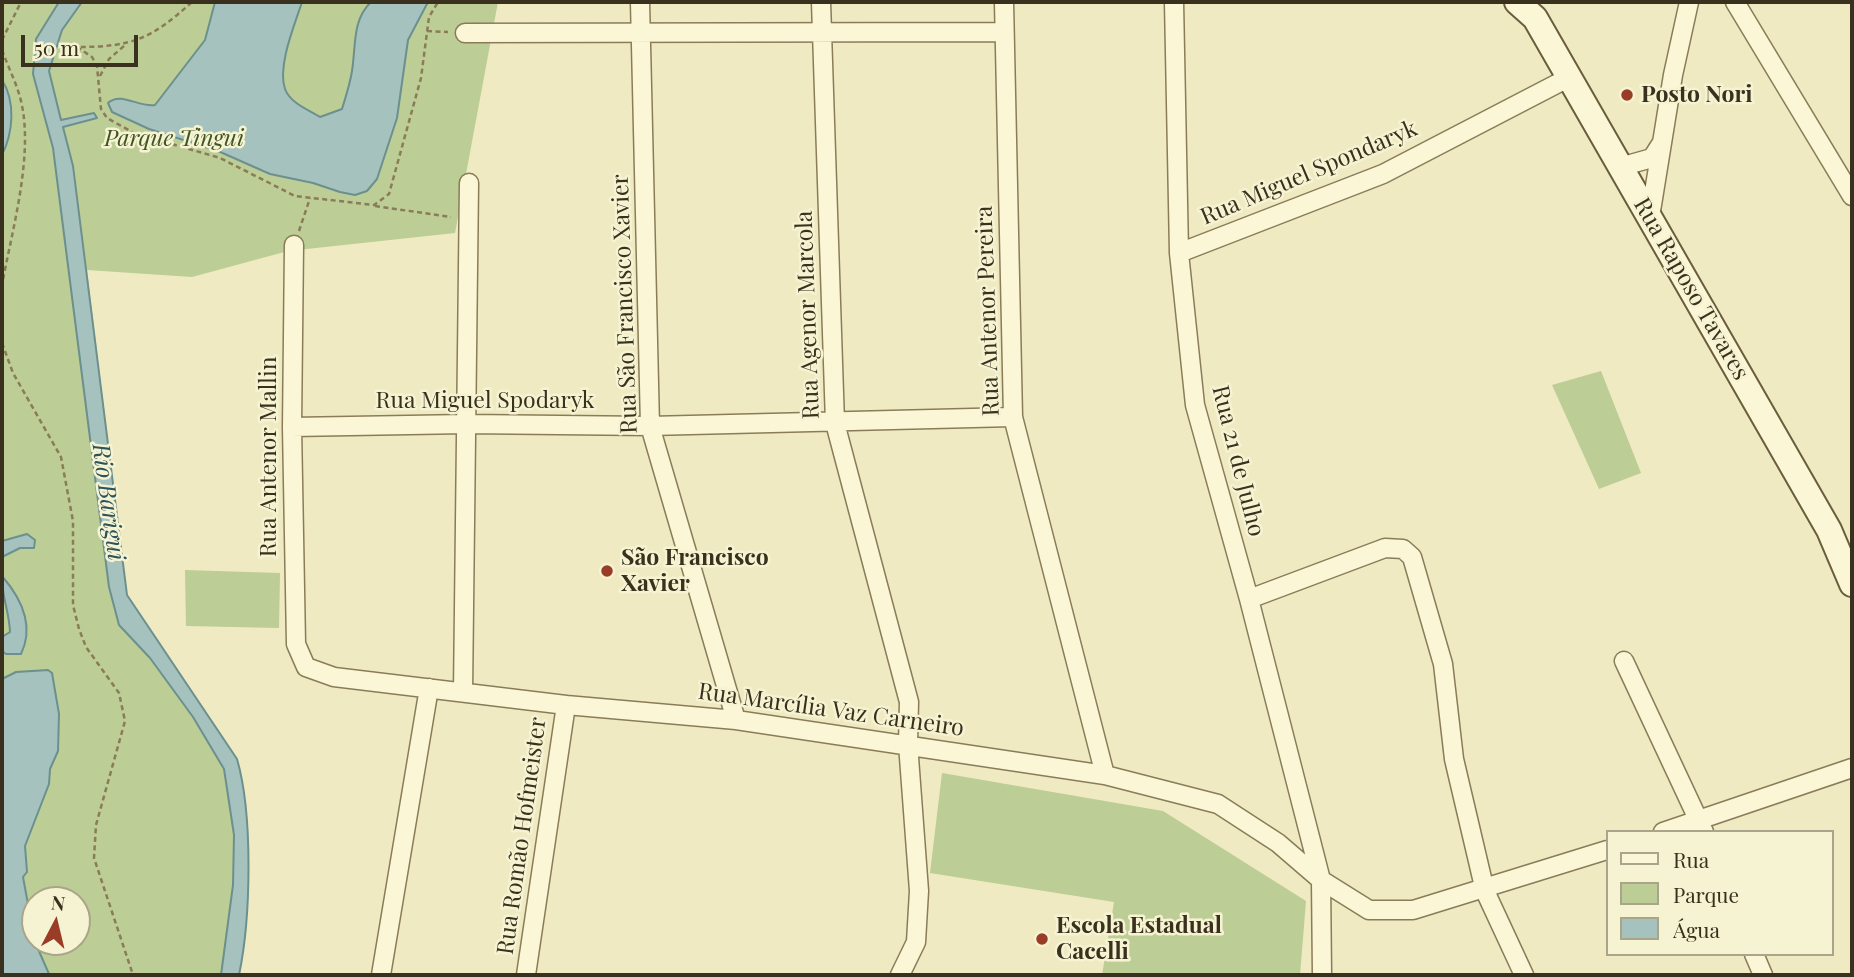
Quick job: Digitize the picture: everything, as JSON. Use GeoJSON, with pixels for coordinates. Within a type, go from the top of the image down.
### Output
{"type":"FeatureCollection","features":[{"type":"Feature","properties":{"kind":"main road","name":"Rua Raposo Tavares"},"geometry":{"type":"LineString","coordinates":[[1517,2],[1535,18],[1650,216],[1829,530],[1852,584]]}},
{"type":"Feature","properties":{"kind":"street","name":"Rua São Francisco Xavier"},"geometry":{"type":"LineString","coordinates":[[640,2],[650,426],[736,719]]}},
{"type":"Feature","properties":{"kind":"street","name":"Rua Agenor Marcola"},"geometry":{"type":"LineString","coordinates":[[821,2],[835,423],[909,702],[908,744],[919,891],[916,942],[900,975]]}},
{"type":"Feature","properties":{"kind":"street","name":"Rua Antenor Pereira"},"geometry":{"type":"LineString","coordinates":[[1004,2],[1013,416],[1105,775]]}},
{"type":"Feature","properties":{"kind":"street","name":"Rua 21 de Julho"},"geometry":{"type":"LineString","coordinates":[[1174,2],[1179,253],[1195,405],[1249,599],[1321,880]]}},
{"type":"Feature","properties":{"kind":"street"},"geometry":{"type":"LineString","coordinates":[[1650,216],[1689,2]]}},
{"type":"Feature","properties":{"kind":"street"},"geometry":{"type":"LineString","coordinates":[[1735,2],[1852,195]]}},
{"type":"Feature","properties":{"kind":"street"},"geometry":{"type":"LineString","coordinates":[[465,33],[822,30],[1004,32]]}},
{"type":"Feature","properties":{"kind":"street","name":"Rua Miguel Spondaryk"},"geometry":{"type":"LineString","coordinates":[[1179,253],[1383,174],[1568,78]]}},
{"type":"Feature","properties":{"kind":"street"},"geometry":{"type":"LineString","coordinates":[[1620,167],[1652,158],[1661,144]]}},
{"type":"Feature","properties":{"kind":"street"},"geometry":{"type":"LineString","coordinates":[[464,692],[469,183]]}},
{"type":"Feature","properties":{"kind":"street","name":"Rua Antenor Mallin"},"geometry":{"type":"LineString","coordinates":[[294,245],[292,428],[296,644],[306,667]]}},
{"type":"Feature","properties":{"kind":"street","name":"Rua Miguel Spodaryk"},"geometry":{"type":"LineString","coordinates":[[292,428],[467,424],[650,426],[835,423],[1013,416]]}},
{"type":"Feature","properties":{"kind":"street"},"geometry":{"type":"LineString","coordinates":[[1249,599],[1385,548],[1403,549],[1412,557],[1443,664],[1454,759],[1485,891],[1524,975]]}},
{"type":"Feature","properties":{"kind":"street"},"geometry":{"type":"LineString","coordinates":[[1624,661],[1702,826]]}},
{"type":"Feature","properties":{"kind":"street","name":"Rua Marcília Vaz Carneiro"},"geometry":{"type":"LineString","coordinates":[[306,667],[334,677],[566,705],[736,719],[1105,775],[1219,804],[1278,843],[1321,880],[1369,910],[1413,910],[1485,891],[1605,851]]}},
{"type":"Feature","properties":{"kind":"street"},"geometry":{"type":"LineString","coordinates":[[381,975],[429,688]]}},
{"type":"Feature","properties":{"kind":"street","name":"Rua Romão Hofmeister"},"geometry":{"type":"LineString","coordinates":[[526,975],[566,705]]}},
{"type":"Feature","properties":{"kind":"street"},"geometry":{"type":"LineString","coordinates":[[1676,830],[1702,826],[1852,768]]}},
{"type":"Feature","properties":{"kind":"street"},"geometry":{"type":"LineString","coordinates":[[1321,880],[1322,975]]}},
{"type":"Feature","properties":{"kind":"street"},"geometry":{"type":"LineString","coordinates":[[1756,956],[1763,975]]}},
{"type":"Feature","properties":{"kind":"path"},"geometry":{"type":"LineString","coordinates":[[2,40],[21,2]]}},
{"type":"Feature","properties":{"kind":"path"},"geometry":{"type":"LineString","coordinates":[[100,76],[92,57],[77,47],[125,44],[155,34],[192,2]]}},
{"type":"Feature","properties":{"kind":"path"},"geometry":{"type":"LineString","coordinates":[[374,205],[389,194],[401,156],[421,78],[429,17],[438,2]]}},
{"type":"Feature","properties":{"kind":"path"},"geometry":{"type":"LineString","coordinates":[[427,32],[465,33]]}},
{"type":"Feature","properties":{"kind":"path"},"geometry":{"type":"LineString","coordinates":[[125,44],[109,59],[100,76],[99,92],[107,118],[134,133],[220,158],[295,196],[468,220]]}},
{"type":"Feature","properties":{"kind":"path"},"geometry":{"type":"LineString","coordinates":[[2,50],[21,100],[24,124],[16,210],[2,285]]}},
{"type":"Feature","properties":{"kind":"path"},"geometry":{"type":"LineString","coordinates":[[294,245],[310,198]]}},
{"type":"Feature","properties":{"kind":"path"},"geometry":{"type":"LineString","coordinates":[[2,343],[13,373],[61,457],[73,521],[73,605],[86,647],[119,693],[125,721],[96,825],[94,858],[133,975]]}},
{"type":"Feature","properties":{"kind":"green space","name":"Parque Tingui"},"geometry":{"type":"Polygon","coordinates":[[[2,2],[498,2],[455,233],[288,251],[192,277],[87,270],[127,595],[237,759],[242,782],[248,837],[248,897],[239,975],[2,975],[2,2]]]}},
{"type":"Feature","properties":{"kind":"green space"},"geometry":{"type":"Polygon","coordinates":[[[1601,371],[1641,473],[1599,489],[1552,385],[1601,371]]]}},
{"type":"Feature","properties":{"kind":"green space"},"geometry":{"type":"Polygon","coordinates":[[[185,570],[280,573],[279,628],[186,626],[185,570]]]}},
{"type":"Feature","properties":{"kind":"green space"},"geometry":{"type":"Polygon","coordinates":[[[942,773],[1163,811],[1306,901],[1300,975],[1102,975],[1114,902],[930,873],[942,773]]]}},
{"type":"Feature","properties":{"kind":"water","name":"Rio Barigui"},"geometry":{"type":"Polygon","coordinates":[[[59,2],[82,2],[62,30],[49,71],[61,120],[94,113],[97,118],[63,127],[73,166],[127,595],[237,759],[248,836],[248,896],[239,975],[221,975],[233,885],[234,835],[224,769],[193,717],[150,658],[119,625],[109,587],[53,148],[33,74],[36,39],[59,2]]]}},
{"type":"Feature","properties":{"kind":"water"},"geometry":{"type":"Polygon","coordinates":[[[215,2],[302,2],[288,45],[283,80],[291,98],[320,117],[342,109],[351,76],[358,25],[371,2],[428,2],[408,40],[397,118],[377,179],[367,191],[355,195],[270,174],[218,151],[149,129],[112,112],[108,103],[119,99],[155,105],[205,40],[215,2]]]}},
{"type":"Feature","properties":{"kind":"water"},"geometry":{"type":"Polygon","coordinates":[[[2,80],[11,108],[11,127],[2,155],[2,80]]]}},
{"type":"Feature","properties":{"kind":"water"},"geometry":{"type":"Polygon","coordinates":[[[27,534],[35,540],[34,548],[20,548],[2,557],[2,541],[27,534]]]}},
{"type":"Feature","properties":{"kind":"water"},"geometry":{"type":"Polygon","coordinates":[[[2,576],[15,593],[24,612],[27,633],[21,654],[6,654],[2,651],[2,637],[10,632],[2,576]]]}},
{"type":"Feature","properties":{"kind":"water"},"geometry":{"type":"Polygon","coordinates":[[[48,670],[52,673],[59,714],[58,751],[50,769],[49,784],[25,846],[27,872],[23,877],[25,886],[21,886],[21,956],[41,956],[49,974],[2,975],[2,679],[16,672],[48,670]]]}},
{"type":"Feature","properties":{"kind":"place","name":"Posto Nori"},"geometry":{"type":"Point","coordinates":[1627,95]}},
{"type":"Feature","properties":{"kind":"place","name":"São Francisco Xavier"},"geometry":{"type":"Point","coordinates":[607,571]}},
{"type":"Feature","properties":{"kind":"place","name":"Escola Estadual Cacelli"},"geometry":{"type":"Point","coordinates":[1042,939]}}]}
